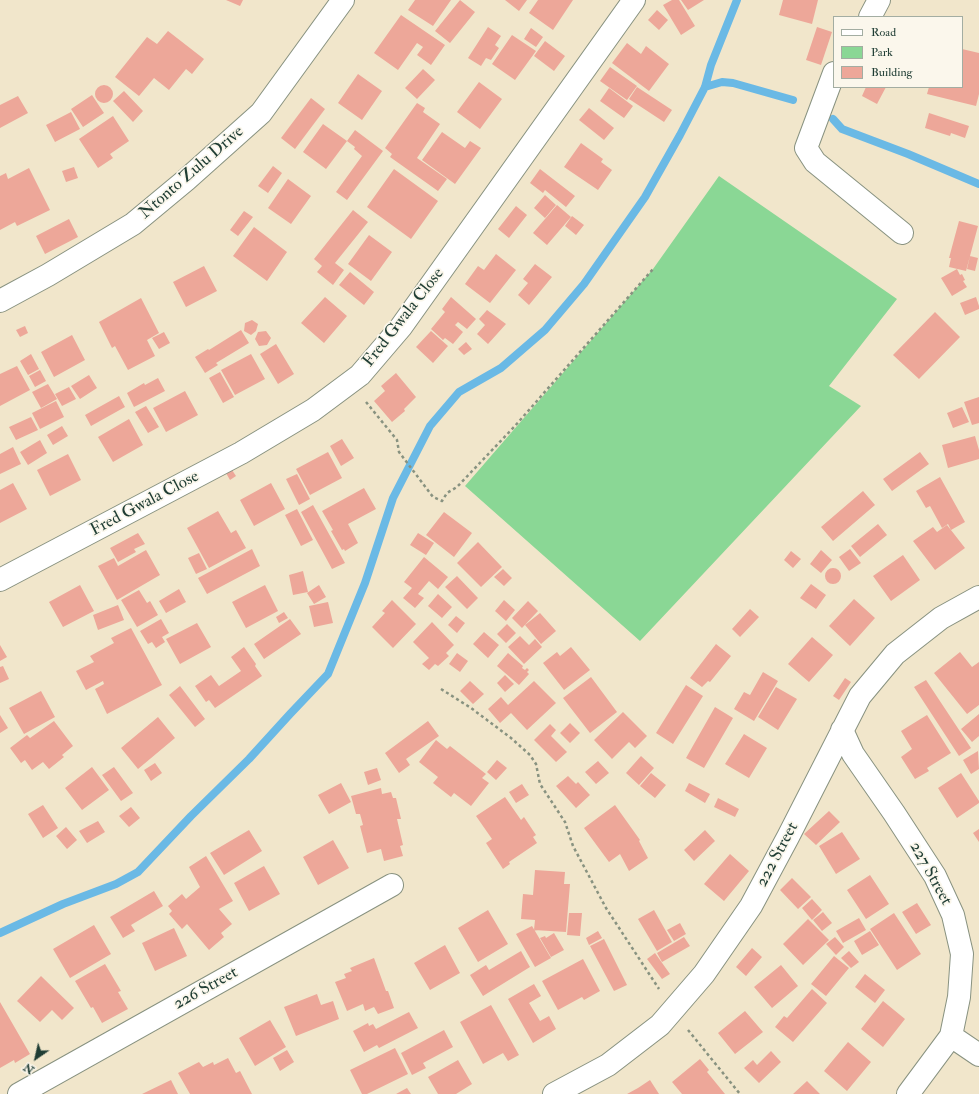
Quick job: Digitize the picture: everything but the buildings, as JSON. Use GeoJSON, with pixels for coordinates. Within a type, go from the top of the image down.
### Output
{"type":"FeatureCollection","features":[{"type":"Feature","properties":{"kind":"street","name":"Ntonto Zulu Drive"},"geometry":{"type":"LineString","coordinates":[[0,301],[48,275],[133,224],[186,180],[260,113],[343,0]]}},
{"type":"Feature","properties":{"kind":"street","name":"Fred Gwala Close"},"geometry":{"type":"LineString","coordinates":[[0,580],[240,453],[313,410],[360,375],[401,327],[634,0]]}},
{"type":"Feature","properties":{"kind":"street"},"geometry":{"type":"LineString","coordinates":[[871,16],[879,0]]}},
{"type":"Feature","properties":{"kind":"street"},"geometry":{"type":"LineString","coordinates":[[833,76],[806,148],[814,162],[902,233]]}},
{"type":"Feature","properties":{"kind":"street","name":"222 Street"},"geometry":{"type":"LineString","coordinates":[[554,1094],[608,1065],[660,1025],[704,974],[751,906],[860,696],[895,654],[941,618],[979,597]]}},
{"type":"Feature","properties":{"kind":"street","name":"227 Street"},"geometry":{"type":"LineString","coordinates":[[842,730],[853,754],[936,876],[952,915],[962,954],[959,997],[951,1036],[908,1094]]}},
{"type":"Feature","properties":{"kind":"street","name":"226 Street"},"geometry":{"type":"LineString","coordinates":[[19,1094],[392,885]]}},
{"type":"Feature","properties":{"kind":"street"},"geometry":{"type":"LineString","coordinates":[[951,1036],[979,1055]]}},
{"type":"Feature","properties":{"kind":"path"},"geometry":{"type":"LineString","coordinates":[[350,383],[397,440],[399,452],[433,497],[442,501],[447,493],[457,487],[514,427],[653,269]]}},
{"type":"Feature","properties":{"kind":"path"},"geometry":{"type":"LineString","coordinates":[[441,689],[511,738],[530,755],[536,764],[540,784],[565,822],[573,846],[606,908],[672,1011],[740,1094]]}},
{"type":"Feature","properties":{"kind":"green space"},"geometry":{"type":"Polygon","coordinates":[[[719,176],[897,299],[829,386],[861,406],[640,641],[465,486],[653,269],[719,176]]]}},
{"type":"Feature","properties":{"kind":"waterway"},"geometry":{"type":"LineString","coordinates":[[0,933],[63,904],[116,884],[138,872],[191,816],[249,759],[328,674],[365,583],[393,498],[430,426],[459,392],[501,368],[545,330],[584,284],[645,197],[680,135],[705,87],[711,65],[737,0]]}},
{"type":"Feature","properties":{"kind":"waterway"},"geometry":{"type":"LineString","coordinates":[[705,87],[722,82],[733,83],[793,100]]}},
{"type":"Feature","properties":{"kind":"waterway"},"geometry":{"type":"LineString","coordinates":[[833,119],[842,129],[908,154],[979,184]]}}]}
